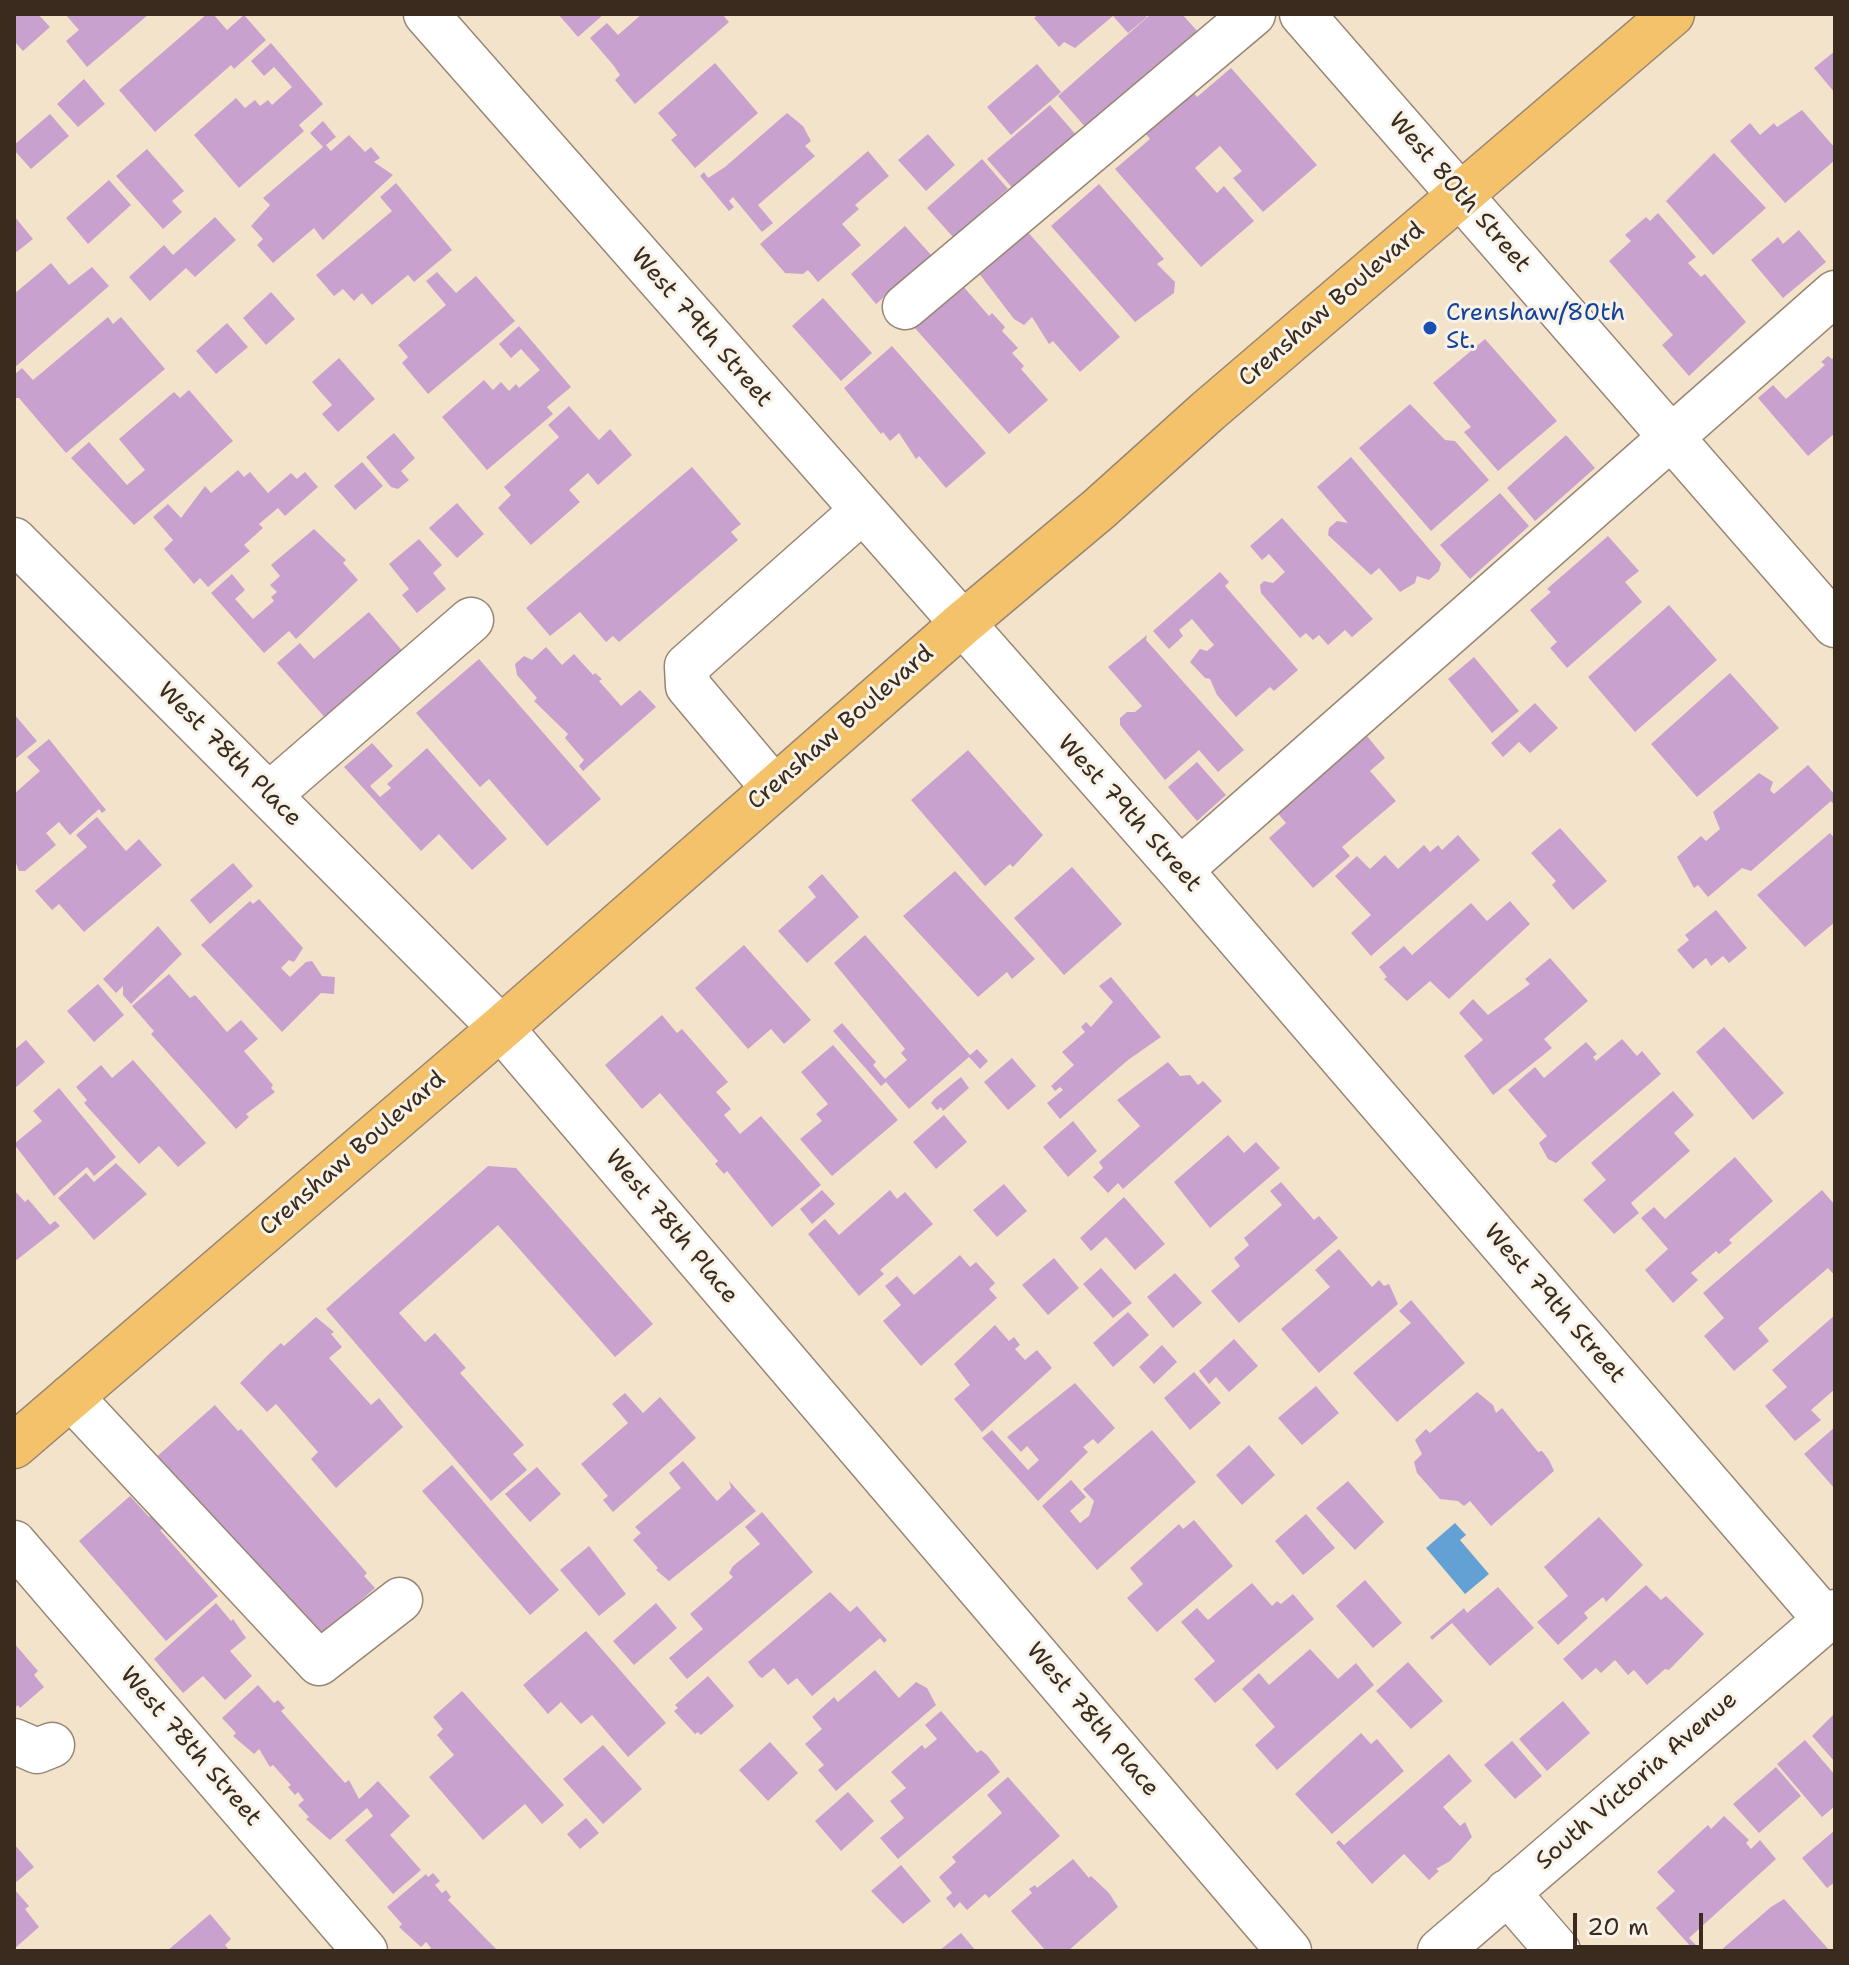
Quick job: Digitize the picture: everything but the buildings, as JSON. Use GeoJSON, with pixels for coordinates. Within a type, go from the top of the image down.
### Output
{"type":"FeatureCollection","features":[{"type":"Feature","properties":{"kind":"main road","name":"Crenshaw Boulevard"},"geometry":{"type":"LineString","coordinates":[[14,1446],[501,1028],[773,787],[1099,509],[1208,411],[1672,14]]}},
{"type":"Feature","properties":{"kind":"street","name":"West 79th Street"},"geometry":{"type":"LineString","coordinates":[[426,14],[1180,870],[1830,1616]]}},
{"type":"Feature","properties":{"kind":"street"},"geometry":{"type":"LineString","coordinates":[[905,307],[1253,14]]}},
{"type":"Feature","properties":{"kind":"street","name":"West 80th Street"},"geometry":{"type":"LineString","coordinates":[[1302,14],[1835,625]]}},
{"type":"Feature","properties":{"kind":"street"},"geometry":{"type":"LineString","coordinates":[[1180,870],[1835,293]]}},
{"type":"Feature","properties":{"kind":"street"},"geometry":{"type":"LineString","coordinates":[[773,787],[688,686],[687,666],[862,511]]}},
{"type":"Feature","properties":{"kind":"street","name":"West 78th Place"},"geometry":{"type":"LineString","coordinates":[[14,540],[501,1028],[1289,1951]]}},
{"type":"Feature","properties":{"kind":"street"},"geometry":{"type":"LineString","coordinates":[[269,795],[471,620]]}},
{"type":"Feature","properties":{"kind":"street"},"geometry":{"type":"LineString","coordinates":[[71,1397],[319,1663],[400,1600]]}},
{"type":"Feature","properties":{"kind":"street","name":"West 78th Street"},"geometry":{"type":"LineString","coordinates":[[14,1543],[365,1951]]}},
{"type":"Feature","properties":{"kind":"street","name":"South Victoria Avenue"},"geometry":{"type":"LineString","coordinates":[[1440,1951],[1830,1616]]}},
{"type":"Feature","properties":{"kind":"street"},"geometry":{"type":"LineString","coordinates":[[1507,1892],[1558,1951]]}},
{"type":"Feature","properties":{"kind":"water"},"geometry":{"type":"Polygon","coordinates":[[[1455,1523],[1466,1535],[1460,1540],[1489,1574],[1465,1594],[1426,1548],[1455,1523]]]}},
{"type":"Feature","properties":{"kind":"place","name":"Crenshaw/80th St."},"geometry":{"type":"Point","coordinates":[1430,328]}}]}
